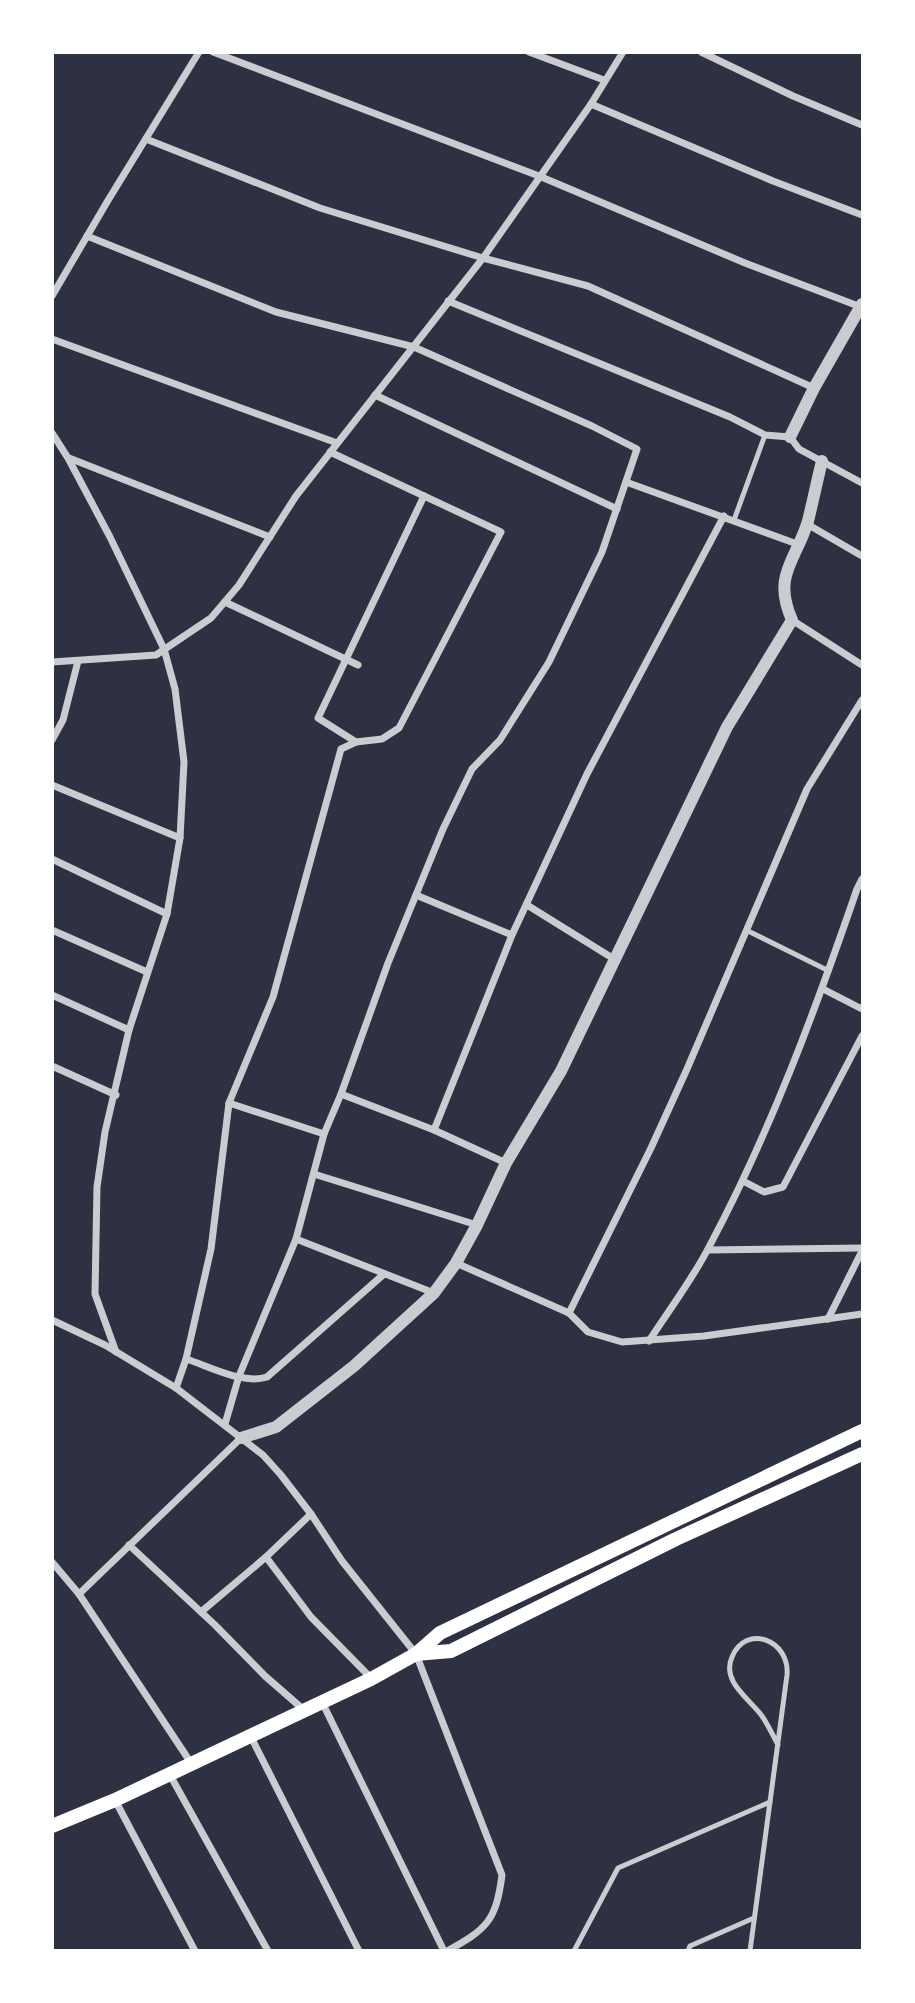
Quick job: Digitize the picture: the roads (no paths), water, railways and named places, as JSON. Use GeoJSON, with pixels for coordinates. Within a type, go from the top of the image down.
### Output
{"type":"FeatureCollection","features":[{"type":"Feature","properties":{"kind":"main road"},"geometry":{"type":"LineString","coordinates":[[52,1826],[115,1800],[371,1679],[416,1654],[440,1633],[863,1431]]}},
{"type":"Feature","properties":{"kind":"main road"},"geometry":{"type":"LineString","coordinates":[[416,1654],[451,1651],[676,1539],[859,1458]]}},
{"type":"Feature","properties":{"kind":"street"},"geometry":{"type":"LineString","coordinates":[[52,296],[198,52]]}},
{"type":"Feature","properties":{"kind":"street"},"geometry":{"type":"LineString","coordinates":[[213,52],[539,176],[757,268],[862,306],[814,388],[790,437]]}},
{"type":"Feature","properties":{"kind":"street"},"geometry":{"type":"LineString","coordinates":[[529,52],[604,80]]}},
{"type":"Feature","properties":{"kind":"street"},"geometry":{"type":"LineString","coordinates":[[52,662],[156,654],[211,618],[239,585],[296,496],[483,258],[591,104],[623,52]]}},
{"type":"Feature","properties":{"kind":"street"},"geometry":{"type":"LineString","coordinates":[[701,52],[793,96],[863,125]]}},
{"type":"Feature","properties":{"kind":"street"},"geometry":{"type":"LineString","coordinates":[[591,104],[773,181],[863,215]]}},
{"type":"Feature","properties":{"kind":"street"},"geometry":{"type":"LineString","coordinates":[[146,139],[320,208],[483,258],[588,286],[814,388]]}},
{"type":"Feature","properties":{"kind":"street"},"geometry":{"type":"LineString","coordinates":[[88,236],[276,312],[414,347],[592,426],[637,449],[602,552],[549,662],[500,740],[472,769],[416,895],[324,1134],[296,1239],[239,1377],[225,1424]]}},
{"type":"Feature","properties":{"kind":"street"},"geometry":{"type":"LineString","coordinates":[[448,301],[730,417],[765,435],[790,437],[799,449],[863,483]]}},
{"type":"Feature","properties":{"kind":"street"},"geometry":{"type":"LineString","coordinates":[[52,340],[337,443]]}},
{"type":"Feature","properties":{"kind":"street"},"geometry":{"type":"LineString","coordinates":[[375,395],[617,509]]}},
{"type":"Feature","properties":{"kind":"street"},"geometry":{"type":"LineString","coordinates":[[52,433],[68,458],[164,649],[175,689],[184,762],[180,838],[167,914],[129,1030],[116,1095],[105,1132],[97,1187],[95,1294],[116,1352]]}},
{"type":"Feature","properties":{"kind":"street"},"geometry":{"type":"LineString","coordinates":[[176,1388],[186,1359],[211,1249],[229,1103],[273,997],[341,749],[356,742],[382,739],[399,728],[501,532],[330,452]]}},
{"type":"Feature","properties":{"kind":"street"},"geometry":{"type":"LineString","coordinates":[[68,458],[270,537]]}},
{"type":"Feature","properties":{"kind":"street"},"geometry":{"type":"LineString","coordinates":[[822,461],[807,524],[783,583],[784,602],[792,620],[863,666]]}},
{"type":"Feature","properties":{"kind":"street"},"geometry":{"type":"LineString","coordinates":[[626,482],[797,544]]}},
{"type":"Feature","properties":{"kind":"street"},"geometry":{"type":"LineString","coordinates":[[356,742],[318,718],[424,496]]}},
{"type":"Feature","properties":{"kind":"street"},"geometry":{"type":"LineString","coordinates":[[434,1130],[512,935],[587,774],[724,516]]}},
{"type":"Feature","properties":{"kind":"street"},"geometry":{"type":"LineString","coordinates":[[807,524],[863,556]]}},
{"type":"Feature","properties":{"kind":"street"},"geometry":{"type":"LineString","coordinates":[[225,602],[358,665]]}},
{"type":"Feature","properties":{"kind":"street"},"geometry":{"type":"LineString","coordinates":[[79,1594],[242,1438],[276,1427],[291,1417],[382,1342],[434,1293],[456,1263],[506,1163],[561,1071],[727,727],[792,620]]}},
{"type":"Feature","properties":{"kind":"street"},"geometry":{"type":"LineString","coordinates":[[52,740],[63,720],[78,661]]}},
{"type":"Feature","properties":{"kind":"street"},"geometry":{"type":"LineString","coordinates":[[569,1313],[651,1148],[807,789],[863,700]]}},
{"type":"Feature","properties":{"kind":"street"},"geometry":{"type":"LineString","coordinates":[[52,785],[180,838]]}},
{"type":"Feature","properties":{"kind":"street"},"geometry":{"type":"LineString","coordinates":[[52,859],[167,914]]}},
{"type":"Feature","properties":{"kind":"street"},"geometry":{"type":"LineString","coordinates":[[649,1341],[708,1250],[743,1181],[823,989],[857,889],[863,879]]}},
{"type":"Feature","properties":{"kind":"street"},"geometry":{"type":"LineString","coordinates":[[416,895],[512,935]]}},
{"type":"Feature","properties":{"kind":"street"},"geometry":{"type":"LineString","coordinates":[[527,905],[614,959]]}},
{"type":"Feature","properties":{"kind":"street"},"geometry":{"type":"LineString","coordinates":[[52,930],[147,972]]}},
{"type":"Feature","properties":{"kind":"street"},"geometry":{"type":"LineString","coordinates":[[823,989],[863,1009]]}},
{"type":"Feature","properties":{"kind":"street"},"geometry":{"type":"LineString","coordinates":[[52,995],[129,1030]]}},
{"type":"Feature","properties":{"kind":"street"},"geometry":{"type":"LineString","coordinates":[[743,1181],[764,1192],[783,1187],[863,1036]]}},
{"type":"Feature","properties":{"kind":"street"},"geometry":{"type":"LineString","coordinates":[[52,1066],[116,1095]]}},
{"type":"Feature","properties":{"kind":"street"},"geometry":{"type":"LineString","coordinates":[[341,1094],[434,1130],[506,1163]]}},
{"type":"Feature","properties":{"kind":"street"},"geometry":{"type":"LineString","coordinates":[[229,1103],[324,1134]]}},
{"type":"Feature","properties":{"kind":"street"},"geometry":{"type":"LineString","coordinates":[[314,1174],[477,1225]]}},
{"type":"Feature","properties":{"kind":"street"},"geometry":{"type":"LineString","coordinates":[[296,1239],[434,1293]]}},
{"type":"Feature","properties":{"kind":"street"},"geometry":{"type":"LineString","coordinates":[[708,1250],[863,1250],[828,1319]]}},
{"type":"Feature","properties":{"kind":"street"},"geometry":{"type":"LineString","coordinates":[[456,1263],[569,1313],[588,1332],[622,1342],[704,1336],[863,1314]]}},
{"type":"Feature","properties":{"kind":"street"},"geometry":{"type":"LineString","coordinates":[[186,1359],[239,1377],[258,1380],[267,1377],[384,1274]]}},
{"type":"Feature","properties":{"kind":"street"},"geometry":{"type":"LineString","coordinates":[[52,1320],[116,1352],[176,1388],[263,1455],[416,1654],[502,1875],[498,1905],[478,1934],[446,1951],[322,1702]]}},
{"type":"Feature","properties":{"kind":"street"},"geometry":{"type":"LineString","coordinates":[[201,1612],[267,1557],[311,1514]]}},
{"type":"Feature","properties":{"kind":"street"},"geometry":{"type":"LineString","coordinates":[[129,1545],[265,1676],[305,1710]]}},
{"type":"Feature","properties":{"kind":"street"},"geometry":{"type":"LineString","coordinates":[[267,1557],[311,1617],[371,1679]]}},
{"type":"Feature","properties":{"kind":"street"},"geometry":{"type":"LineString","coordinates":[[52,1562],[79,1594],[191,1764]]}},
{"type":"Feature","properties":{"kind":"street"},"geometry":{"type":"LineString","coordinates":[[250,1736],[359,1951]]}},
{"type":"Feature","properties":{"kind":"street"},"geometry":{"type":"LineString","coordinates":[[169,1774],[268,1951]]}},
{"type":"Feature","properties":{"kind":"street"},"geometry":{"type":"LineString","coordinates":[[115,1800],[195,1951]]}},
{"type":"Feature","properties":{"kind":"lane"},"geometry":{"type":"LineString","coordinates":[[734,520],[765,435]]}},
{"type":"Feature","properties":{"kind":"lane"},"geometry":{"type":"LineString","coordinates":[[746,930],[829,971]]}},
{"type":"Feature","properties":{"kind":"lane"},"geometry":{"type":"LineString","coordinates":[[750,1951],[778,1745],[788,1665],[779,1648],[771,1642],[752,1640],[743,1643],[731,1657],[730,1676],[734,1685],[762,1717],[778,1745]]}},
{"type":"Feature","properties":{"kind":"lane"},"geometry":{"type":"LineString","coordinates":[[574,1951],[618,1868],[770,1802]]}},
{"type":"Feature","properties":{"kind":"lane"},"geometry":{"type":"LineString","coordinates":[[688,1951],[690,1946],[754,1918]]}}]}
